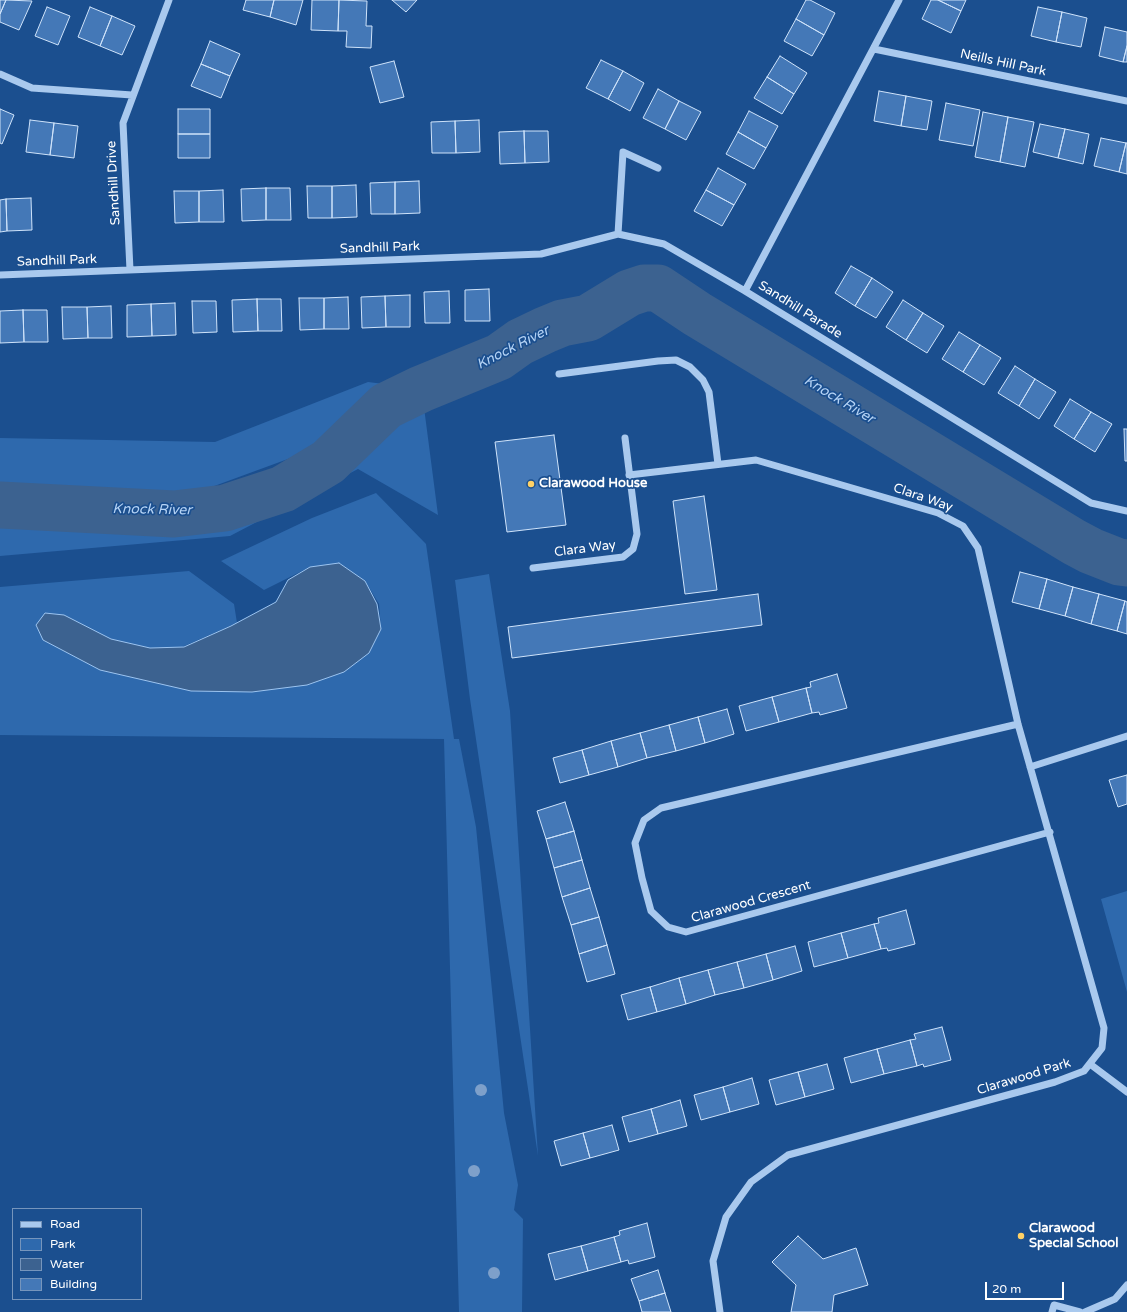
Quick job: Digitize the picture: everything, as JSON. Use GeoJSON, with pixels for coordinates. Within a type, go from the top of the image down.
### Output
{"type":"FeatureCollection","features":[{"type":"Feature","properties":{"kind":"street","name":"Sandhill Drive"},"geometry":{"type":"LineString","coordinates":[[130,270],[123,123],[132,95],[169,0]]}},
{"type":"Feature","properties":{"kind":"street","name":"Sandhill Parade"},"geometry":{"type":"LineString","coordinates":[[899,0],[745,291],[1090,503],[1127,511]]}},
{"type":"Feature","properties":{"kind":"street","name":"Neills Hill Park"},"geometry":{"type":"LineString","coordinates":[[874,49],[1127,101]]}},
{"type":"Feature","properties":{"kind":"street"},"geometry":{"type":"LineString","coordinates":[[0,74],[32,88],[132,95]]}},
{"type":"Feature","properties":{"kind":"street"},"geometry":{"type":"LineString","coordinates":[[618,234],[623,152],[658,168]]}},
{"type":"Feature","properties":{"kind":"street","name":"Sandhill Park"},"geometry":{"type":"LineString","coordinates":[[0,275],[541,254],[618,234],[664,244],[745,291]]}},
{"type":"Feature","properties":{"kind":"street"},"geometry":{"type":"LineString","coordinates":[[559,374],[676,360],[690,367],[703,380],[710,392],[718,464]]}},
{"type":"Feature","properties":{"kind":"street","name":"Clara Way"},"geometry":{"type":"LineString","coordinates":[[533,568],[623,557],[633,549],[637,534],[625,438]]}},
{"type":"Feature","properties":{"kind":"street","name":"Clara Way"},"geometry":{"type":"LineString","coordinates":[[629,474],[756,460],[938,513],[963,526],[978,548],[1018,724],[1030,767]]}},
{"type":"Feature","properties":{"kind":"street","name":"Clarawood Crescent"},"geometry":{"type":"LineString","coordinates":[[1018,724],[661,808],[644,820],[635,843],[642,878],[651,911],[668,927],[686,932],[1050,832]]}},
{"type":"Feature","properties":{"kind":"street"},"geometry":{"type":"LineString","coordinates":[[1030,767],[1127,736]]}},
{"type":"Feature","properties":{"kind":"street","name":"Clarawood Park"},"geometry":{"type":"LineString","coordinates":[[720,1312],[713,1261],[726,1217],[751,1182],[788,1155],[1055,1082],[1084,1071],[1102,1048],[1104,1028],[1050,832],[1030,767]]}},
{"type":"Feature","properties":{"kind":"street"},"geometry":{"type":"LineString","coordinates":[[1090,1064],[1127,1092]]}},
{"type":"Feature","properties":{"kind":"street"},"geometry":{"type":"LineString","coordinates":[[1085,1312],[1115,1299],[1127,1285]]}},
{"type":"Feature","properties":{"kind":"street"},"geometry":{"type":"LineString","coordinates":[[1052,1312],[1054,1305],[1080,1312]]}},
{"type":"Feature","properties":{"kind":"green space"},"geometry":{"type":"Polygon","coordinates":[[[368,382],[408,387],[326,445],[198,492],[0,497],[0,438],[215,442],[368,382]]]}},
{"type":"Feature","properties":{"kind":"green space"},"geometry":{"type":"Polygon","coordinates":[[[422,392],[438,515],[358,469],[230,536],[0,556],[0,514],[16,512],[130,521],[245,511],[335,469],[422,392]]]}},
{"type":"Feature","properties":{"kind":"green space"},"geometry":{"type":"Polygon","coordinates":[[[376,493],[426,544],[454,739],[459,739],[476,827],[504,1113],[518,1185],[514,1210],[523,1219],[522,1312],[459,1312],[444,739],[0,735],[0,587],[189,571],[234,604],[237,623],[182,647],[150,648],[36,625],[252,692],[310,683],[338,674],[381,629],[379,604],[365,581],[310,567],[264,590],[221,561],[312,518],[376,493]]]}},
{"type":"Feature","properties":{"kind":"green space"},"geometry":{"type":"Polygon","coordinates":[[[489,574],[510,711],[538,1156],[470,699],[455,580],[489,574]]]}},
{"type":"Feature","properties":{"kind":"green space"},"geometry":{"type":"Polygon","coordinates":[[[1127,891],[1127,992],[1101,899],[1127,891]]]}},
{"type":"Feature","properties":{"kind":"water"},"geometry":{"type":"Polygon","coordinates":[[[339,563],[365,581],[377,604],[381,629],[369,653],[344,672],[307,685],[252,692],[191,691],[100,670],[43,640],[36,625],[45,613],[64,615],[111,639],[150,648],[184,647],[231,626],[276,602],[288,580],[310,567],[339,563]]]}},
{"type":"Feature","properties":{"kind":"building"},"geometry":{"type":"Polygon","coordinates":[[[0,0],[6,0],[0,14],[0,0]]]}},
{"type":"Feature","properties":{"kind":"building"},"geometry":{"type":"Polygon","coordinates":[[[6,0],[32,1],[19,30],[0,22],[0,14],[6,0]]]}},
{"type":"Feature","properties":{"kind":"building"},"geometry":{"type":"Polygon","coordinates":[[[246,0],[274,0],[270,17],[243,10],[246,0]]]}},
{"type":"Feature","properties":{"kind":"building"},"geometry":{"type":"Polygon","coordinates":[[[274,0],[303,0],[296,25],[270,17],[274,0]]]}},
{"type":"Feature","properties":{"kind":"building"},"geometry":{"type":"Polygon","coordinates":[[[312,0],[339,0],[338,31],[311,30],[312,0]]]}},
{"type":"Feature","properties":{"kind":"building"},"geometry":{"type":"Polygon","coordinates":[[[339,0],[367,1],[366,26],[372,26],[371,48],[346,47],[347,31],[338,31],[339,0]]]}},
{"type":"Feature","properties":{"kind":"building"},"geometry":{"type":"Polygon","coordinates":[[[392,0],[417,0],[406,12],[392,0]]]}},
{"type":"Feature","properties":{"kind":"building"},"geometry":{"type":"Polygon","coordinates":[[[806,0],[810,0],[835,13],[824,35],[796,19],[806,0]]]}},
{"type":"Feature","properties":{"kind":"building"},"geometry":{"type":"Polygon","coordinates":[[[931,0],[938,0],[961,11],[951,33],[922,19],[931,0]]]}},
{"type":"Feature","properties":{"kind":"building"},"geometry":{"type":"Polygon","coordinates":[[[938,0],[966,0],[961,11],[938,0]]]}},
{"type":"Feature","properties":{"kind":"building"},"geometry":{"type":"Polygon","coordinates":[[[47,7],[70,16],[58,45],[35,36],[47,7]]]}},
{"type":"Feature","properties":{"kind":"building"},"geometry":{"type":"Polygon","coordinates":[[[90,7],[112,16],[100,46],[78,37],[90,7]]]}},
{"type":"Feature","properties":{"kind":"building"},"geometry":{"type":"Polygon","coordinates":[[[1038,7],[1062,12],[1056,42],[1031,36],[1038,7]]]}},
{"type":"Feature","properties":{"kind":"building"},"geometry":{"type":"Polygon","coordinates":[[[1062,12],[1087,18],[1081,47],[1056,42],[1062,12]]]}},
{"type":"Feature","properties":{"kind":"building"},"geometry":{"type":"Polygon","coordinates":[[[112,16],[135,26],[122,55],[100,46],[112,16]]]}},
{"type":"Feature","properties":{"kind":"building"},"geometry":{"type":"Polygon","coordinates":[[[796,19],[824,35],[812,56],[784,41],[796,19]]]}},
{"type":"Feature","properties":{"kind":"building"},"geometry":{"type":"Polygon","coordinates":[[[1105,27],[1127,32],[1127,46],[1123,62],[1099,56],[1105,27]]]}},
{"type":"Feature","properties":{"kind":"building"},"geometry":{"type":"Polygon","coordinates":[[[210,41],[240,54],[230,76],[201,64],[210,41]]]}},
{"type":"Feature","properties":{"kind":"building"},"geometry":{"type":"Polygon","coordinates":[[[1127,46],[1127,62],[1123,62],[1127,46]]]}},
{"type":"Feature","properties":{"kind":"building"},"geometry":{"type":"Polygon","coordinates":[[[780,56],[807,73],[794,94],[767,77],[780,56]]]}},
{"type":"Feature","properties":{"kind":"building"},"geometry":{"type":"Polygon","coordinates":[[[601,60],[623,71],[608,99],[586,88],[601,60]]]}},
{"type":"Feature","properties":{"kind":"building"},"geometry":{"type":"Polygon","coordinates":[[[394,61],[404,97],[380,103],[370,67],[394,61]]]}},
{"type":"Feature","properties":{"kind":"building"},"geometry":{"type":"Polygon","coordinates":[[[201,64],[230,76],[221,98],[191,86],[201,64]]]}},
{"type":"Feature","properties":{"kind":"building"},"geometry":{"type":"Polygon","coordinates":[[[623,71],[644,83],[630,111],[608,99],[623,71]]]}},
{"type":"Feature","properties":{"kind":"building"},"geometry":{"type":"Polygon","coordinates":[[[767,77],[794,94],[782,114],[754,98],[767,77]]]}},
{"type":"Feature","properties":{"kind":"building"},"geometry":{"type":"Polygon","coordinates":[[[658,89],[679,101],[665,129],[643,118],[658,89]]]}},
{"type":"Feature","properties":{"kind":"building"},"geometry":{"type":"Polygon","coordinates":[[[879,91],[906,96],[901,126],[874,121],[879,91]]]}},
{"type":"Feature","properties":{"kind":"building"},"geometry":{"type":"Polygon","coordinates":[[[906,96],[932,101],[927,130],[901,126],[906,96]]]}},
{"type":"Feature","properties":{"kind":"building"},"geometry":{"type":"Polygon","coordinates":[[[679,101],[701,112],[686,140],[665,129],[679,101]]]}},
{"type":"Feature","properties":{"kind":"building"},"geometry":{"type":"Polygon","coordinates":[[[946,103],[980,110],[973,146],[939,140],[946,103]]]}},
{"type":"Feature","properties":{"kind":"building"},"geometry":{"type":"Polygon","coordinates":[[[0,109],[14,115],[2,144],[0,143],[0,109]]]}},
{"type":"Feature","properties":{"kind":"building"},"geometry":{"type":"Polygon","coordinates":[[[178,109],[210,109],[210,134],[178,134],[178,109]]]}},
{"type":"Feature","properties":{"kind":"building"},"geometry":{"type":"Polygon","coordinates":[[[749,111],[778,126],[766,148],[738,132],[749,111]]]}},
{"type":"Feature","properties":{"kind":"building"},"geometry":{"type":"Polygon","coordinates":[[[983,112],[1008,117],[1000,162],[975,157],[983,112]]]}},
{"type":"Feature","properties":{"kind":"building"},"geometry":{"type":"Polygon","coordinates":[[[1008,117],[1034,122],[1025,167],[1000,162],[1008,117]]]}},
{"type":"Feature","properties":{"kind":"building"},"geometry":{"type":"Polygon","coordinates":[[[30,120],[54,123],[50,155],[26,152],[30,120]]]}},
{"type":"Feature","properties":{"kind":"building"},"geometry":{"type":"Polygon","coordinates":[[[479,120],[480,152],[456,153],[455,121],[479,120]]]}},
{"type":"Feature","properties":{"kind":"building"},"geometry":{"type":"Polygon","coordinates":[[[455,121],[456,153],[432,153],[431,122],[455,121]]]}},
{"type":"Feature","properties":{"kind":"building"},"geometry":{"type":"Polygon","coordinates":[[[54,123],[78,126],[74,158],[50,155],[54,123]]]}},
{"type":"Feature","properties":{"kind":"building"},"geometry":{"type":"Polygon","coordinates":[[[1040,124],[1065,129],[1058,158],[1033,152],[1040,124]]]}},
{"type":"Feature","properties":{"kind":"building"},"geometry":{"type":"Polygon","coordinates":[[[1065,129],[1089,134],[1083,164],[1058,158],[1065,129]]]}},
{"type":"Feature","properties":{"kind":"building"},"geometry":{"type":"Polygon","coordinates":[[[524,131],[525,163],[500,164],[499,132],[524,131]]]}},
{"type":"Feature","properties":{"kind":"building"},"geometry":{"type":"Polygon","coordinates":[[[524,131],[548,131],[549,162],[525,163],[524,131]]]}},
{"type":"Feature","properties":{"kind":"building"},"geometry":{"type":"Polygon","coordinates":[[[738,132],[766,148],[754,169],[726,154],[738,132]]]}},
{"type":"Feature","properties":{"kind":"building"},"geometry":{"type":"Polygon","coordinates":[[[178,134],[210,134],[210,158],[178,158],[178,134]]]}},
{"type":"Feature","properties":{"kind":"building"},"geometry":{"type":"Polygon","coordinates":[[[1101,138],[1126,143],[1119,172],[1094,166],[1101,138]]]}},
{"type":"Feature","properties":{"kind":"building"},"geometry":{"type":"Polygon","coordinates":[[[1127,143],[1127,174],[1119,172],[1127,143]]]}},
{"type":"Feature","properties":{"kind":"building"},"geometry":{"type":"Polygon","coordinates":[[[718,168],[746,184],[734,205],[706,190],[718,168]]]}},
{"type":"Feature","properties":{"kind":"building"},"geometry":{"type":"Polygon","coordinates":[[[419,181],[420,213],[395,214],[395,182],[419,181]]]}},
{"type":"Feature","properties":{"kind":"building"},"geometry":{"type":"Polygon","coordinates":[[[395,182],[395,214],[371,214],[370,183],[395,182]]]}},
{"type":"Feature","properties":{"kind":"building"},"geometry":{"type":"Polygon","coordinates":[[[356,185],[357,217],[332,218],[332,186],[356,185]]]}},
{"type":"Feature","properties":{"kind":"building"},"geometry":{"type":"Polygon","coordinates":[[[307,186],[332,186],[332,218],[308,218],[307,186]]]}},
{"type":"Feature","properties":{"kind":"building"},"geometry":{"type":"Polygon","coordinates":[[[266,188],[266,220],[242,221],[241,189],[266,188]]]}},
{"type":"Feature","properties":{"kind":"building"},"geometry":{"type":"Polygon","coordinates":[[[266,188],[290,188],[291,220],[266,220],[266,188]]]}},
{"type":"Feature","properties":{"kind":"building"},"geometry":{"type":"Polygon","coordinates":[[[223,190],[224,222],[199,222],[199,191],[223,190]]]}},
{"type":"Feature","properties":{"kind":"building"},"geometry":{"type":"Polygon","coordinates":[[[706,190],[734,205],[722,226],[694,211],[706,190]]]}},
{"type":"Feature","properties":{"kind":"building"},"geometry":{"type":"Polygon","coordinates":[[[174,191],[199,191],[199,222],[175,223],[174,191]]]}},
{"type":"Feature","properties":{"kind":"building"},"geometry":{"type":"Polygon","coordinates":[[[31,198],[32,230],[7,231],[6,199],[31,198]]]}},
{"type":"Feature","properties":{"kind":"building"},"geometry":{"type":"Polygon","coordinates":[[[6,199],[7,231],[0,232],[0,200],[6,199]]]}},
{"type":"Feature","properties":{"kind":"building"},"geometry":{"type":"Polygon","coordinates":[[[851,266],[872,278],[855,306],[835,293],[851,266]]]}},
{"type":"Feature","properties":{"kind":"building"},"geometry":{"type":"Polygon","coordinates":[[[872,278],[893,292],[876,318],[855,306],[872,278]]]}},
{"type":"Feature","properties":{"kind":"building"},"geometry":{"type":"Polygon","coordinates":[[[489,289],[490,321],[465,321],[465,290],[489,289]]]}},
{"type":"Feature","properties":{"kind":"building"},"geometry":{"type":"Polygon","coordinates":[[[449,291],[450,323],[425,323],[424,292],[449,291]]]}},
{"type":"Feature","properties":{"kind":"building"},"geometry":{"type":"Polygon","coordinates":[[[410,295],[410,327],[386,327],[385,296],[410,295]]]}},
{"type":"Feature","properties":{"kind":"building"},"geometry":{"type":"Polygon","coordinates":[[[385,296],[386,327],[362,328],[361,297],[385,296]]]}},
{"type":"Feature","properties":{"kind":"building"},"geometry":{"type":"Polygon","coordinates":[[[348,297],[349,329],[324,329],[324,298],[348,297]]]}},
{"type":"Feature","properties":{"kind":"building"},"geometry":{"type":"Polygon","coordinates":[[[299,298],[324,298],[324,329],[300,330],[299,298]]]}},
{"type":"Feature","properties":{"kind":"building"},"geometry":{"type":"Polygon","coordinates":[[[257,299],[258,331],[233,332],[232,300],[257,299]]]}},
{"type":"Feature","properties":{"kind":"building"},"geometry":{"type":"Polygon","coordinates":[[[257,299],[281,299],[282,331],[258,331],[257,299]]]}},
{"type":"Feature","properties":{"kind":"building"},"geometry":{"type":"Polygon","coordinates":[[[903,300],[923,313],[906,340],[886,327],[903,300]]]}},
{"type":"Feature","properties":{"kind":"building"},"geometry":{"type":"Polygon","coordinates":[[[192,301],[216,301],[217,332],[193,333],[192,301]]]}},
{"type":"Feature","properties":{"kind":"building"},"geometry":{"type":"Polygon","coordinates":[[[175,303],[176,335],[152,336],[151,304],[175,303]]]}},
{"type":"Feature","properties":{"kind":"building"},"geometry":{"type":"Polygon","coordinates":[[[151,304],[152,336],[127,337],[127,305],[151,304]]]}},
{"type":"Feature","properties":{"kind":"building"},"geometry":{"type":"Polygon","coordinates":[[[111,306],[112,338],[88,338],[87,307],[111,306]]]}},
{"type":"Feature","properties":{"kind":"building"},"geometry":{"type":"Polygon","coordinates":[[[62,307],[87,307],[88,338],[63,339],[62,307]]]}},
{"type":"Feature","properties":{"kind":"building"},"geometry":{"type":"Polygon","coordinates":[[[23,310],[24,342],[0,343],[0,311],[23,310]]]}},
{"type":"Feature","properties":{"kind":"building"},"geometry":{"type":"Polygon","coordinates":[[[23,310],[47,310],[48,342],[24,342],[23,310]]]}},
{"type":"Feature","properties":{"kind":"building"},"geometry":{"type":"Polygon","coordinates":[[[923,313],[944,326],[927,353],[906,340],[923,313]]]}},
{"type":"Feature","properties":{"kind":"building"},"geometry":{"type":"Polygon","coordinates":[[[959,332],[980,345],[963,372],[942,359],[959,332]]]}},
{"type":"Feature","properties":{"kind":"building"},"geometry":{"type":"Polygon","coordinates":[[[980,345],[1001,358],[984,385],[963,372],[980,345]]]}},
{"type":"Feature","properties":{"kind":"building"},"geometry":{"type":"Polygon","coordinates":[[[1015,366],[1035,379],[1019,406],[998,393],[1015,366]]]}},
{"type":"Feature","properties":{"kind":"building"},"geometry":{"type":"Polygon","coordinates":[[[1035,379],[1056,392],[1039,419],[1019,406],[1035,379]]]}},
{"type":"Feature","properties":{"kind":"building"},"geometry":{"type":"Polygon","coordinates":[[[1070,399],[1091,412],[1074,439],[1054,426],[1070,399]]]}},
{"type":"Feature","properties":{"kind":"building"},"geometry":{"type":"Polygon","coordinates":[[[1091,412],[1112,424],[1095,452],[1074,439],[1091,412]]]}},
{"type":"Feature","properties":{"kind":"building"},"geometry":{"type":"Polygon","coordinates":[[[1124,429],[1127,429],[1127,461],[1125,461],[1124,429]]]}},
{"type":"Feature","properties":{"kind":"building","name":"Clarawood House"},"geometry":{"type":"Polygon","coordinates":[[[554,435],[566,525],[507,532],[495,442],[554,435]]]}},
{"type":"Feature","properties":{"kind":"building"},"geometry":{"type":"Polygon","coordinates":[[[704,496],[717,590],[685,594],[673,501],[704,496]]]}},
{"type":"Feature","properties":{"kind":"building"},"geometry":{"type":"Polygon","coordinates":[[[1020,572],[1047,579],[1039,609],[1012,602],[1020,572]]]}},
{"type":"Feature","properties":{"kind":"building"},"geometry":{"type":"Polygon","coordinates":[[[1047,579],[1073,587],[1065,616],[1039,609],[1047,579]]]}},
{"type":"Feature","properties":{"kind":"building"},"geometry":{"type":"Polygon","coordinates":[[[1073,587],[1099,594],[1091,624],[1065,616],[1073,587]]]}},
{"type":"Feature","properties":{"kind":"building"},"geometry":{"type":"Polygon","coordinates":[[[758,594],[762,625],[512,658],[508,627],[758,594]]]}},
{"type":"Feature","properties":{"kind":"building"},"geometry":{"type":"Polygon","coordinates":[[[1099,594],[1125,601],[1117,631],[1091,624],[1099,594]]]}},
{"type":"Feature","properties":{"kind":"building"},"geometry":{"type":"Polygon","coordinates":[[[1125,601],[1127,602],[1127,634],[1117,631],[1125,601]]]}},
{"type":"Feature","properties":{"kind":"building"},"geometry":{"type":"Polygon","coordinates":[[[837,674],[847,708],[820,715],[819,712],[812,713],[806,688],[811,687],[810,682],[837,674]]]}},
{"type":"Feature","properties":{"kind":"building"},"geometry":{"type":"Polygon","coordinates":[[[806,688],[812,713],[779,722],[772,697],[806,688]]]}},
{"type":"Feature","properties":{"kind":"building"},"geometry":{"type":"Polygon","coordinates":[[[772,697],[779,722],[746,731],[739,706],[772,697]]]}},
{"type":"Feature","properties":{"kind":"building"},"geometry":{"type":"Polygon","coordinates":[[[727,709],[734,734],[705,743],[698,717],[727,709]]]}},
{"type":"Feature","properties":{"kind":"building"},"geometry":{"type":"Polygon","coordinates":[[[698,717],[705,743],[676,751],[669,725],[698,717]]]}},
{"type":"Feature","properties":{"kind":"building"},"geometry":{"type":"Polygon","coordinates":[[[669,725],[676,751],[647,758],[640,733],[669,725]]]}},
{"type":"Feature","properties":{"kind":"building"},"geometry":{"type":"Polygon","coordinates":[[[640,733],[647,758],[618,767],[611,741],[640,733]]]}},
{"type":"Feature","properties":{"kind":"building"},"geometry":{"type":"Polygon","coordinates":[[[611,741],[618,767],[589,775],[582,750],[611,741]]]}},
{"type":"Feature","properties":{"kind":"building"},"geometry":{"type":"Polygon","coordinates":[[[582,750],[589,775],[560,783],[553,758],[582,750]]]}},
{"type":"Feature","properties":{"kind":"building"},"geometry":{"type":"Polygon","coordinates":[[[1127,775],[1127,804],[1118,807],[1109,780],[1127,775]]]}},
{"type":"Feature","properties":{"kind":"building"},"geometry":{"type":"Polygon","coordinates":[[[565,802],[574,831],[546,839],[537,811],[565,802]]]}},
{"type":"Feature","properties":{"kind":"building"},"geometry":{"type":"Polygon","coordinates":[[[574,831],[582,860],[554,868],[546,839],[574,831]]]}},
{"type":"Feature","properties":{"kind":"building"},"geometry":{"type":"Polygon","coordinates":[[[582,860],[590,888],[562,897],[554,868],[582,860]]]}},
{"type":"Feature","properties":{"kind":"building"},"geometry":{"type":"Polygon","coordinates":[[[590,888],[599,917],[571,925],[562,897],[590,888]]]}},
{"type":"Feature","properties":{"kind":"building"},"geometry":{"type":"Polygon","coordinates":[[[906,910],[915,944],[888,951],[887,948],[881,949],[874,924],[879,923],[878,918],[906,910]]]}},
{"type":"Feature","properties":{"kind":"building"},"geometry":{"type":"Polygon","coordinates":[[[599,917],[607,945],[579,954],[571,925],[599,917]]]}},
{"type":"Feature","properties":{"kind":"building"},"geometry":{"type":"Polygon","coordinates":[[[874,924],[881,949],[848,958],[841,933],[874,924]]]}},
{"type":"Feature","properties":{"kind":"building"},"geometry":{"type":"Polygon","coordinates":[[[841,933],[848,958],[814,967],[808,942],[841,933]]]}},
{"type":"Feature","properties":{"kind":"building"},"geometry":{"type":"Polygon","coordinates":[[[607,945],[615,974],[587,982],[579,954],[607,945]]]}},
{"type":"Feature","properties":{"kind":"building"},"geometry":{"type":"Polygon","coordinates":[[[795,946],[802,971],[773,980],[766,954],[795,946]]]}},
{"type":"Feature","properties":{"kind":"building"},"geometry":{"type":"Polygon","coordinates":[[[766,954],[773,980],[744,988],[737,962],[766,954]]]}},
{"type":"Feature","properties":{"kind":"building"},"geometry":{"type":"Polygon","coordinates":[[[737,962],[744,988],[715,995],[708,970],[737,962]]]}},
{"type":"Feature","properties":{"kind":"building"},"geometry":{"type":"Polygon","coordinates":[[[708,970],[715,995],[686,1004],[679,978],[708,970]]]}},
{"type":"Feature","properties":{"kind":"building"},"geometry":{"type":"Polygon","coordinates":[[[679,978],[686,1004],[657,1012],[650,987],[679,978]]]}},
{"type":"Feature","properties":{"kind":"building"},"geometry":{"type":"Polygon","coordinates":[[[650,987],[657,1012],[628,1020],[621,995],[650,987]]]}},
{"type":"Feature","properties":{"kind":"building"},"geometry":{"type":"Polygon","coordinates":[[[942,1027],[951,1060],[924,1067],[923,1064],[917,1066],[910,1040],[916,1039],[914,1034],[942,1027]]]}},
{"type":"Feature","properties":{"kind":"building"},"geometry":{"type":"Polygon","coordinates":[[[910,1040],[917,1066],[884,1074],[877,1049],[910,1040]]]}},
{"type":"Feature","properties":{"kind":"building"},"geometry":{"type":"Polygon","coordinates":[[[877,1049],[884,1074],[851,1083],[844,1058],[877,1049]]]}},
{"type":"Feature","properties":{"kind":"building"},"geometry":{"type":"Polygon","coordinates":[[[827,1064],[834,1089],[805,1097],[798,1072],[827,1064]]]}},
{"type":"Feature","properties":{"kind":"building"},"geometry":{"type":"Polygon","coordinates":[[[798,1072],[805,1097],[776,1105],[769,1080],[798,1072]]]}},
{"type":"Feature","properties":{"kind":"building"},"geometry":{"type":"Polygon","coordinates":[[[752,1078],[759,1104],[730,1112],[723,1087],[752,1078]]]}},
{"type":"Feature","properties":{"kind":"building"},"geometry":{"type":"Polygon","coordinates":[[[723,1087],[730,1112],[701,1120],[694,1095],[723,1087]]]}},
{"type":"Feature","properties":{"kind":"building"},"geometry":{"type":"Polygon","coordinates":[[[680,1100],[687,1126],[658,1134],[651,1109],[680,1100]]]}},
{"type":"Feature","properties":{"kind":"building"},"geometry":{"type":"Polygon","coordinates":[[[651,1109],[658,1134],[629,1142],[622,1117],[651,1109]]]}},
{"type":"Feature","properties":{"kind":"building"},"geometry":{"type":"Polygon","coordinates":[[[612,1125],[619,1150],[590,1158],[583,1133],[612,1125]]]}},
{"type":"Feature","properties":{"kind":"building"},"geometry":{"type":"Polygon","coordinates":[[[583,1133],[590,1158],[561,1166],[554,1141],[583,1133]]]}},
{"type":"Feature","properties":{"kind":"building"},"geometry":{"type":"Polygon","coordinates":[[[647,1223],[655,1257],[629,1264],[628,1260],[621,1262],[614,1237],[620,1235],[619,1231],[647,1223]]]}},
{"type":"Feature","properties":{"kind":"building"},"geometry":{"type":"Polygon","coordinates":[[[798,1236],[823,1259],[856,1248],[868,1285],[834,1295],[832,1312],[791,1312],[796,1285],[772,1262],[798,1236]]]}},
{"type":"Feature","properties":{"kind":"building"},"geometry":{"type":"Polygon","coordinates":[[[614,1237],[621,1262],[588,1271],[581,1246],[614,1237]]]}},
{"type":"Feature","properties":{"kind":"building"},"geometry":{"type":"Polygon","coordinates":[[[581,1246],[588,1271],[555,1280],[548,1254],[581,1246]]]}},
{"type":"Feature","properties":{"kind":"building"},"geometry":{"type":"Polygon","coordinates":[[[658,1270],[665,1293],[639,1301],[631,1279],[658,1270]]]}},
{"type":"Feature","properties":{"kind":"building"},"geometry":{"type":"Polygon","coordinates":[[[665,1293],[671,1312],[642,1312],[639,1301],[665,1293]]]}},
{"type":"Feature","properties":{"kind":"waterway","name":"Knock River"},"geometry":{"type":"LineString","coordinates":[[0,505],[174,514],[225,508],[283,489],[328,462],[386,406],[421,389],[499,357],[520,342],[545,330],[562,323],[588,318],[629,293],[644,288],[658,288],[697,314],[1074,542],[1091,551],[1119,562],[1127,563]]}},
{"type":"Feature","properties":{"kind":"place","name":"Clarawood House"},"geometry":{"type":"Point","coordinates":[531,484]}},
{"type":"Feature","properties":{"kind":"place","name":"Clarawood Special School"},"geometry":{"type":"Point","coordinates":[1021,1236]}}]}
